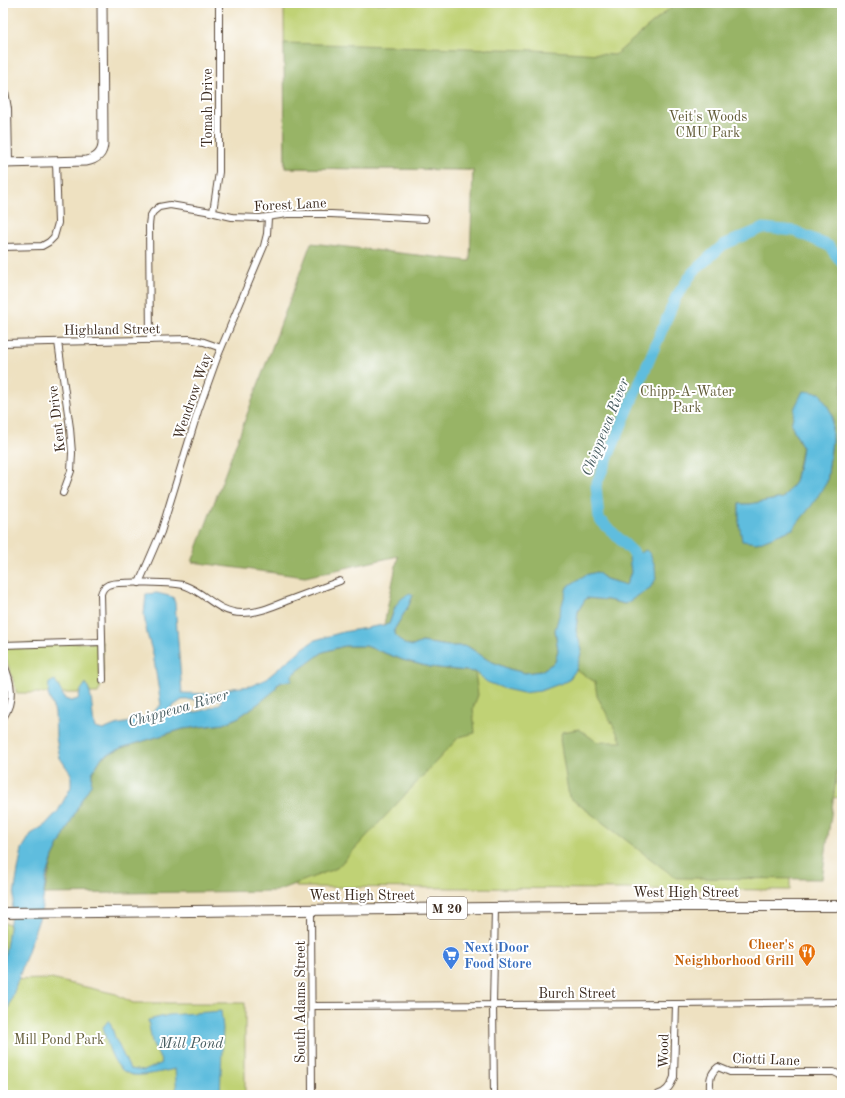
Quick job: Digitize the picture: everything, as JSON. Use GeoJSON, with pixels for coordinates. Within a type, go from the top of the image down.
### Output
{"type":"FeatureCollection","features":[{"type":"Feature","properties":{"kind":"main road","name":"West High Street"},"geometry":{"type":"LineString","coordinates":[[3,913],[311,909],[842,906]]}},
{"type":"Feature","properties":{"kind":"street"},"geometry":{"type":"LineString","coordinates":[[3,79],[8,110],[6,163],[89,160],[100,154],[103,143],[102,3]]}},
{"type":"Feature","properties":{"kind":"street","name":"Tomah Drive"},"geometry":{"type":"LineString","coordinates":[[213,212],[219,172],[219,3]]}},
{"type":"Feature","properties":{"kind":"street"},"geometry":{"type":"LineString","coordinates":[[3,247],[42,246],[54,237],[58,223],[56,162]]}},
{"type":"Feature","properties":{"kind":"street","name":"Forest Lane"},"geometry":{"type":"LineString","coordinates":[[150,340],[149,225],[151,214],[158,208],[172,205],[213,212],[228,217],[268,218],[287,214],[335,214],[425,219]]}},
{"type":"Feature","properties":{"kind":"street","name":"Wendrow Way"},"geometry":{"type":"LineString","coordinates":[[139,583],[162,532],[198,411],[221,348],[264,246],[267,234],[268,218]]}},
{"type":"Feature","properties":{"kind":"street","name":"Highland Street"},"geometry":{"type":"LineString","coordinates":[[3,343],[194,340],[221,348]]}},
{"type":"Feature","properties":{"kind":"street","name":"Kent Drive"},"geometry":{"type":"LineString","coordinates":[[58,342],[72,450],[72,467],[63,493]]}},
{"type":"Feature","properties":{"kind":"street"},"geometry":{"type":"LineString","coordinates":[[103,680],[101,598],[103,589],[106,586],[111,584],[139,583],[168,583],[184,585],[197,591],[220,608],[234,613],[243,613],[271,608],[340,581]]}},
{"type":"Feature","properties":{"kind":"street"},"geometry":{"type":"LineString","coordinates":[[3,645],[102,642]]}},
{"type":"Feature","properties":{"kind":"street"},"geometry":{"type":"LineString","coordinates":[[3,663],[9,678],[11,692],[10,704],[3,718]]}},
{"type":"Feature","properties":{"kind":"street"},"geometry":{"type":"LineString","coordinates":[[494,1095],[493,1005],[495,908]]}},
{"type":"Feature","properties":{"kind":"street","name":"South Adams Street"},"geometry":{"type":"LineString","coordinates":[[311,909],[312,1095]]}},
{"type":"Feature","properties":{"kind":"street","name":"Burch Street"},"geometry":{"type":"LineString","coordinates":[[312,1006],[842,1002]]}},
{"type":"Feature","properties":{"kind":"street","name":"Wood"},"geometry":{"type":"LineString","coordinates":[[659,1095],[672,1086],[674,1078],[676,1004]]}},
{"type":"Feature","properties":{"kind":"street","name":"Ciotti Lane"},"geometry":{"type":"LineString","coordinates":[[710,1095],[710,1079],[712,1071],[718,1067],[730,1072],[834,1072],[842,1078]]}},
{"type":"Feature","properties":{"kind":"green space","name":"Chipp-A-Water Park"},"geometry":{"type":"Polygon","coordinates":[[[284,3],[829,3],[842,265],[842,797],[790,802],[790,890],[296,887],[295,657],[475,665],[473,170],[285,168],[284,3]]]}},
{"type":"Feature","properties":{"kind":"green space","name":"Veit's Woods CMU Park"},"geometry":{"type":"Polygon","coordinates":[[[676,3],[842,3],[842,737],[822,879],[676,878],[569,797],[560,739],[562,732],[579,729],[597,742],[622,742],[597,696],[595,682],[576,670],[582,650],[576,631],[578,611],[586,598],[608,600],[625,604],[631,572],[626,585],[606,579],[597,572],[555,630],[558,650],[555,662],[541,671],[525,673],[509,669],[488,660],[467,646],[448,646],[422,642],[413,646],[404,644],[396,636],[394,630],[409,605],[413,595],[395,606],[389,624],[384,625],[398,556],[305,577],[192,562],[311,243],[470,261],[473,170],[285,168],[284,43],[534,50],[615,55],[676,3]],[[832,414],[791,425],[802,446],[795,482],[783,498],[750,504],[739,504],[739,522],[827,482],[832,441],[832,414]]]}},
{"type":"Feature","properties":{"kind":"green space"},"geometry":{"type":"Polygon","coordinates":[[[102,642],[103,680],[98,693],[16,693],[3,645],[102,642]]]}},
{"type":"Feature","properties":{"kind":"green space"},"geometry":{"type":"Polygon","coordinates":[[[344,646],[366,646],[403,660],[430,667],[475,672],[478,695],[473,708],[475,733],[459,737],[337,868],[276,891],[44,894],[53,857],[90,785],[92,773],[102,757],[121,748],[183,729],[224,724],[239,717],[259,703],[281,682],[288,681],[291,675],[323,652],[344,646]]]}},
{"type":"Feature","properties":{"kind":"green space","name":"Mill Pond Park"},"geometry":{"type":"Polygon","coordinates":[[[3,923],[22,925],[4,980],[51,979],[116,994],[133,1003],[245,1003],[245,1095],[3,1095],[3,923]]]}},
{"type":"Feature","properties":{"kind":"water"},"geometry":{"type":"Polygon","coordinates":[[[803,391],[820,393],[832,414],[832,441],[827,482],[812,505],[793,529],[757,543],[742,541],[739,522],[739,504],[750,504],[783,498],[795,482],[802,446],[791,425],[795,407],[803,391]]]}},
{"type":"Feature","properties":{"kind":"water"},"geometry":{"type":"Polygon","coordinates":[[[646,550],[650,554],[655,566],[656,579],[650,588],[625,604],[608,600],[586,598],[578,611],[576,631],[582,650],[576,670],[568,681],[540,691],[523,693],[505,689],[487,682],[475,672],[430,667],[403,660],[366,646],[344,646],[323,652],[292,675],[292,681],[281,682],[277,685],[275,690],[259,703],[239,717],[224,724],[183,729],[121,748],[102,757],[92,773],[91,785],[82,799],[53,857],[46,879],[41,913],[3,1024],[3,967],[22,849],[31,834],[45,825],[58,811],[71,787],[71,774],[60,758],[56,738],[55,713],[48,694],[49,683],[55,680],[65,699],[71,701],[78,699],[81,690],[86,683],[89,688],[95,728],[103,730],[115,725],[148,716],[161,705],[153,654],[147,634],[144,615],[146,594],[157,593],[173,597],[175,603],[182,693],[213,694],[232,688],[251,686],[266,679],[315,640],[343,632],[389,624],[394,609],[398,603],[410,593],[413,595],[409,605],[394,630],[396,636],[404,644],[413,646],[422,642],[448,646],[467,646],[488,660],[509,669],[525,673],[541,671],[555,662],[558,650],[555,630],[567,587],[585,575],[597,572],[606,579],[626,585],[631,572],[629,558],[646,550]],[[222,699],[182,700],[169,709],[165,715],[201,711],[221,703],[222,699]]]}},
{"type":"Feature","properties":{"kind":"water","name":"Mill Pond"},"geometry":{"type":"Polygon","coordinates":[[[221,1011],[223,1028],[220,1095],[177,1095],[175,1069],[152,1074],[138,1075],[129,1074],[123,1071],[118,1066],[111,1054],[103,1027],[109,1020],[116,1040],[130,1069],[144,1071],[162,1063],[152,1042],[148,1020],[169,1015],[221,1011]]]}},
{"type":"Feature","properties":{"kind":"waterway","name":"Chippewa River"},"geometry":{"type":"LineString","coordinates":[[639,569],[634,553],[599,519],[596,485],[676,297],[693,272],[723,245],[763,228],[795,231],[829,246],[842,263]]}},
{"type":"Feature","properties":{"kind":"place","name":"Cheer's Neighborhood Grill"},"geometry":{"type":"Point","coordinates":[807,967]}},
{"type":"Feature","properties":{"kind":"place","name":"Next Door Food Store"},"geometry":{"type":"Point","coordinates":[451,970]}}]}
